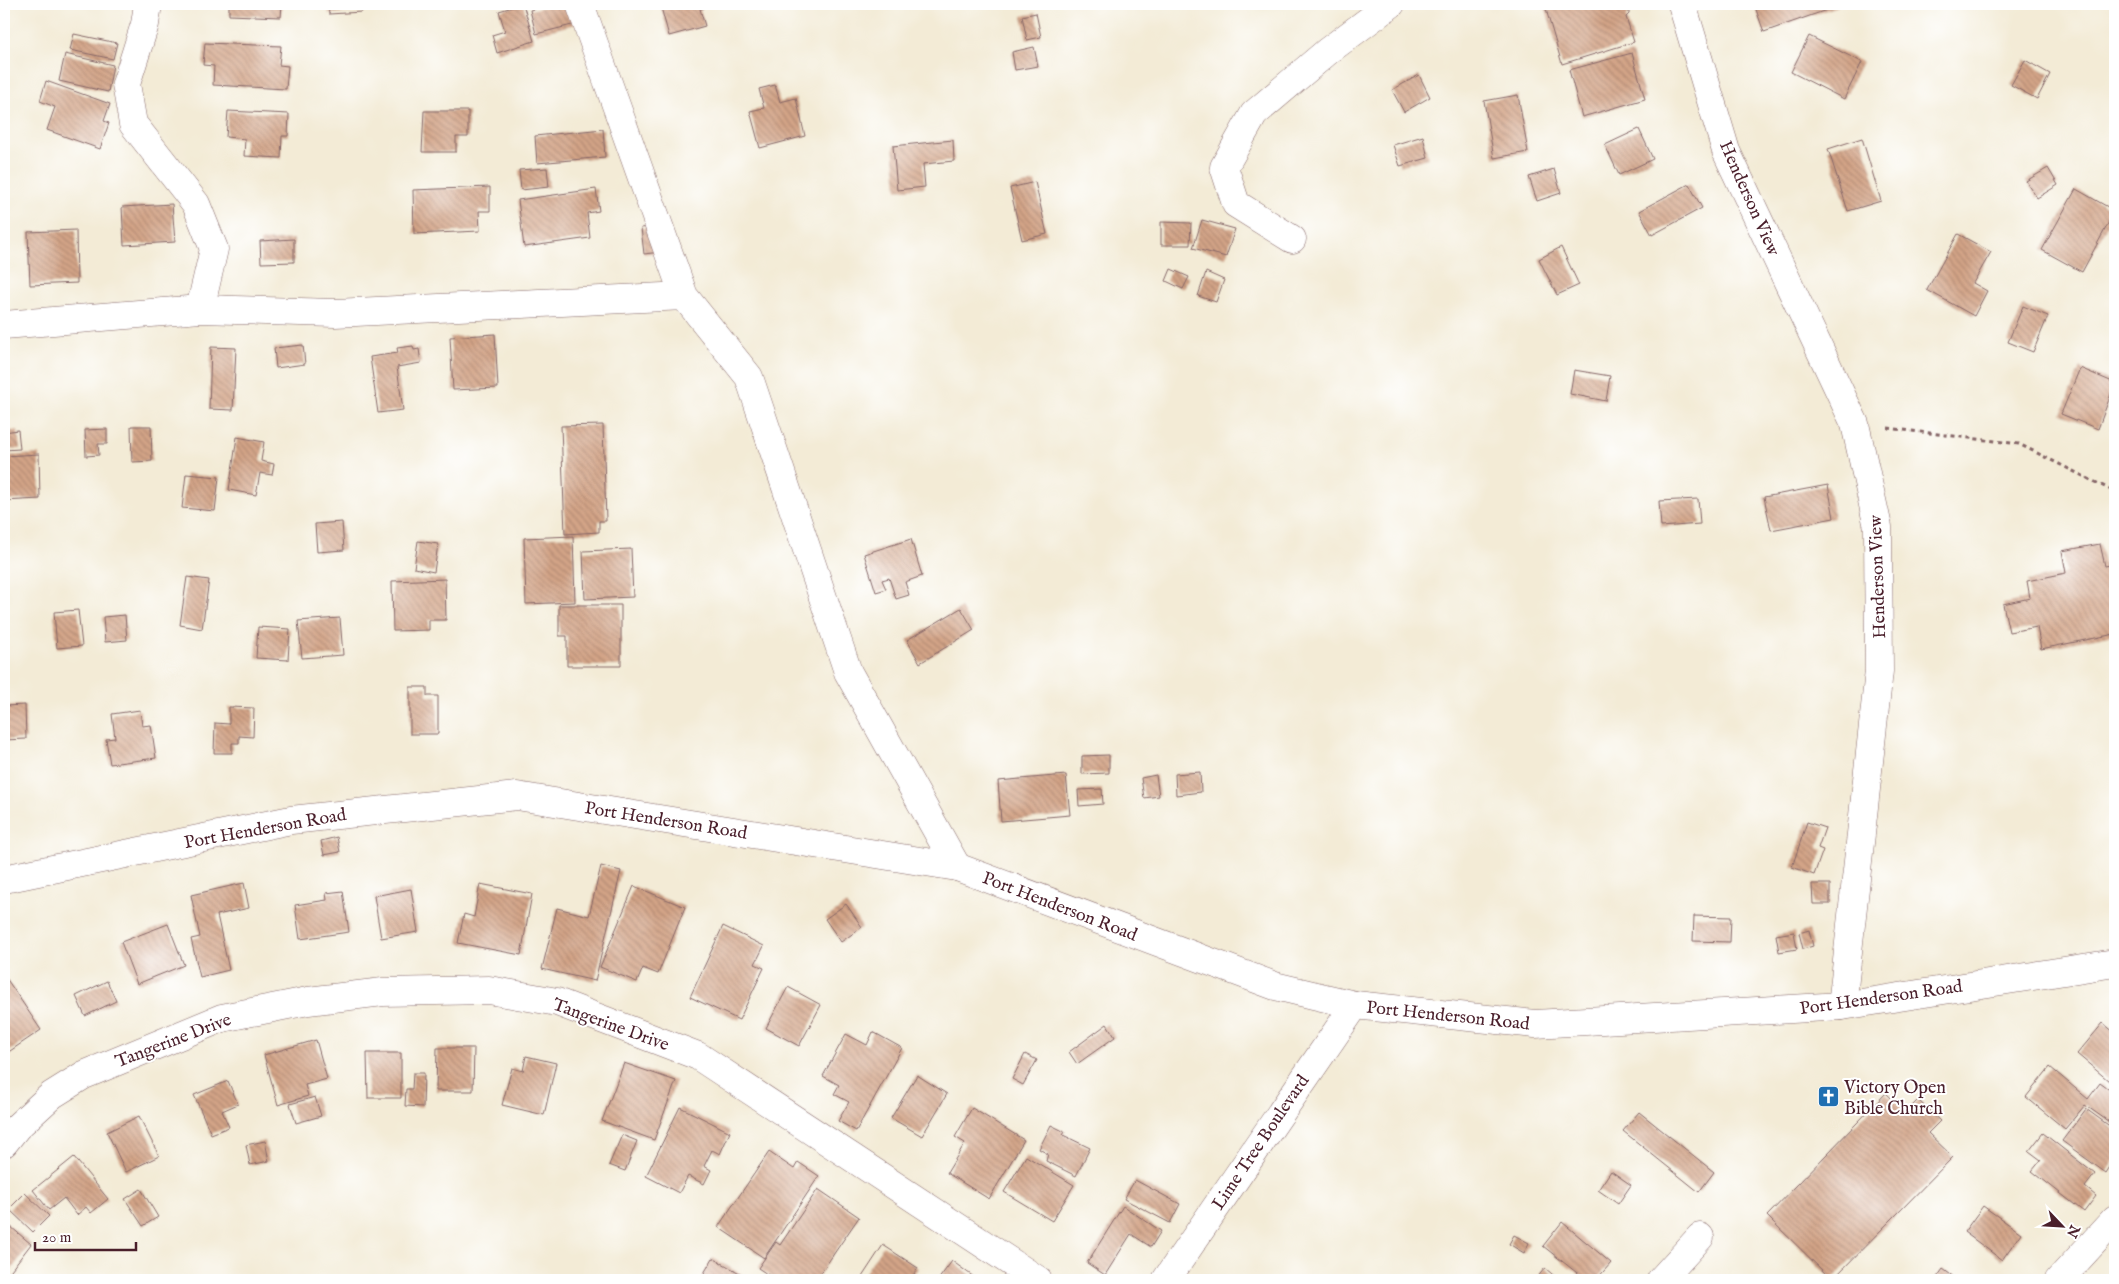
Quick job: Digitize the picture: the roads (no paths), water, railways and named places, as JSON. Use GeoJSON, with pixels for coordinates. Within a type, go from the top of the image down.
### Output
{"type":"FeatureCollection","features":[{"type":"Feature","properties":{"kind":"street"},"geometry":{"type":"LineString","coordinates":[[148,4],[145,24],[126,84],[133,124],[196,204],[214,249],[200,309]]}},
{"type":"Feature","properties":{"kind":"street"},"geometry":{"type":"LineString","coordinates":[[580,4],[684,296],[750,377],[848,672],[957,867]]}},
{"type":"Feature","properties":{"kind":"street"},"geometry":{"type":"LineString","coordinates":[[1292,239],[1236,204],[1224,166],[1254,114],[1328,51],[1391,4]]}},
{"type":"Feature","properties":{"kind":"street","name":"Henderson View"},"geometry":{"type":"LineString","coordinates":[[1682,4],[1726,151],[1855,424],[1878,527],[1880,671],[1842,1006]]}},
{"type":"Feature","properties":{"kind":"street"},"geometry":{"type":"LineString","coordinates":[[4,325],[200,309],[335,313],[684,296]]}},
{"type":"Feature","properties":{"kind":"street","name":"Port Henderson Road"},"geometry":{"type":"LineString","coordinates":[[4,879],[291,820],[517,796],[957,867],[1275,986],[1355,1005],[1535,1024],[1842,1006],[2115,963]]}},
{"type":"Feature","properties":{"kind":"street","name":"Tangerine Drive"},"geometry":{"type":"LineString","coordinates":[[4,1143],[17,1127],[52,1095],[84,1075],[222,1018],[308,1001],[383,992],[489,990],[557,1002],[698,1056],[1038,1280]]}},
{"type":"Feature","properties":{"kind":"street","name":"Lime Tree Boulevard"},"geometry":{"type":"LineString","coordinates":[[1166,1280],[1355,1005]]}},
{"type":"Feature","properties":{"kind":"street"},"geometry":{"type":"LineString","coordinates":[[2059,1280],[2115,1219]]}},
{"type":"Feature","properties":{"kind":"street"},"geometry":{"type":"LineString","coordinates":[[1661,1280],[1700,1237]]}},
{"type":"Feature","properties":{"kind":"place","name":"Victory Open Bible Church"},"geometry":{"type":"Point","coordinates":[1828,1097]}}]}
